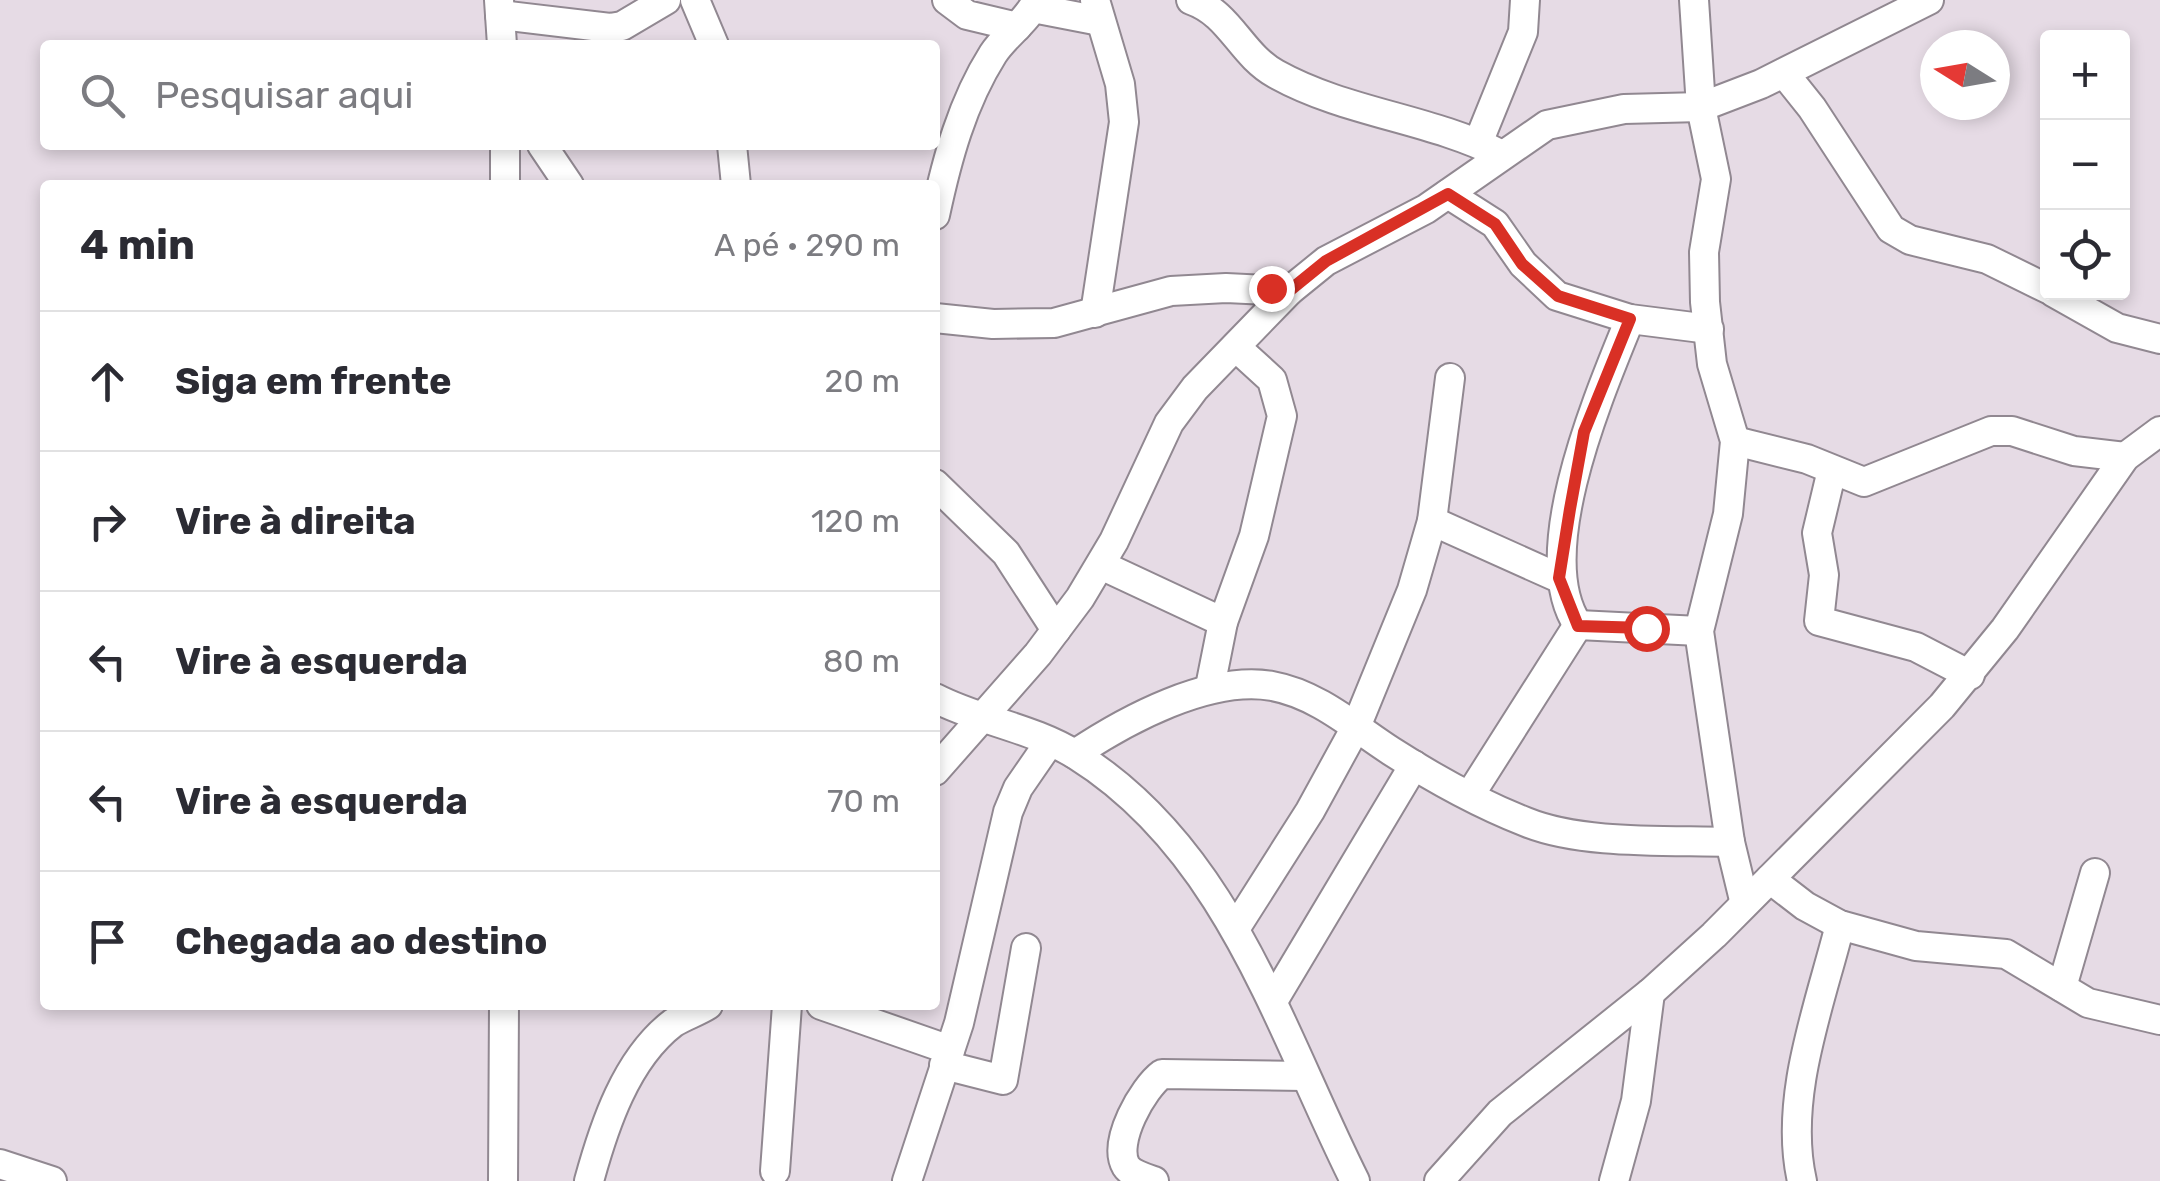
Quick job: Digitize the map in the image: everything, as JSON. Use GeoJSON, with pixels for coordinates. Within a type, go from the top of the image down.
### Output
{"type":"FeatureCollection","features":[{"type":"Feature","properties":{"kind":"street"},"geometry":{"type":"LineString","coordinates":[[502,40],[499,7],[610,28],[622,26],[666,0]]}},
{"type":"Feature","properties":{"kind":"street"},"geometry":{"type":"LineString","coordinates":[[695,0],[712,40]]}},
{"type":"Feature","properties":{"kind":"street"},"geometry":{"type":"LineString","coordinates":[[947,0],[952,8],[967,15],[1098,10],[1120,84],[1124,122],[1095,313]]}},
{"type":"Feature","properties":{"kind":"street"},"geometry":{"type":"LineString","coordinates":[[1191,0],[1210,6],[1227,21],[1255,60],[1291,81],[1351,106],[1489,148],[1580,115],[1702,107],[1784,73],[1929,0]]}},
{"type":"Feature","properties":{"kind":"street"},"geometry":{"type":"LineString","coordinates":[[940,765],[1056,630],[1100,564],[1170,423],[1196,388],[1289,291],[1326,261],[1448,194],[1489,148],[1523,32],[1525,0]]}},
{"type":"Feature","properties":{"kind":"street"},"geometry":{"type":"LineString","coordinates":[[1694,0],[1702,107],[1716,179],[1703,276],[1722,407],[1734,441],[1728,514],[1699,630],[1730,842],[1744,900]]}},
{"type":"Feature","properties":{"kind":"street"},"geometry":{"type":"LineString","coordinates":[[940,194],[955,131],[994,52],[1029,12]]}},
{"type":"Feature","properties":{"kind":"street"},"geometry":{"type":"LineString","coordinates":[[1784,73],[1812,108],[1891,230],[1910,240],[1987,259],[2040,286]]}},
{"type":"Feature","properties":{"kind":"street"},"geometry":{"type":"LineString","coordinates":[[505,150],[505,180]]}},
{"type":"Feature","properties":{"kind":"street"},"geometry":{"type":"LineString","coordinates":[[545,150],[566,180]]}},
{"type":"Feature","properties":{"kind":"street"},"geometry":{"type":"LineString","coordinates":[[732,150],[736,180]]}},
{"type":"Feature","properties":{"kind":"street"},"geometry":{"type":"LineString","coordinates":[[1448,194],[1495,224],[1522,264],[1558,296],[1630,319],[1709,329]]}},
{"type":"Feature","properties":{"kind":"street"},"geometry":{"type":"LineString","coordinates":[[940,318],[1026,324],[1095,313],[1196,288],[1289,291]]}},
{"type":"Feature","properties":{"kind":"street"},"geometry":{"type":"LineString","coordinates":[[2067,300],[2118,328],[2160,340]]}},
{"type":"Feature","properties":{"kind":"street"},"geometry":{"type":"LineString","coordinates":[[1578,626],[1559,578],[1584,432],[1630,319]]}},
{"type":"Feature","properties":{"kind":"street"},"geometry":{"type":"LineString","coordinates":[[1210,687],[1223,622],[1254,536],[1282,416],[1272,380],[1238,348]]}},
{"type":"Feature","properties":{"kind":"street"},"geometry":{"type":"LineString","coordinates":[[1235,929],[1310,811],[1356,727],[1412,590],[1432,521],[1450,378]]}},
{"type":"Feature","properties":{"kind":"street"},"geometry":{"type":"LineString","coordinates":[[1734,441],[1832,470],[1854,481],[1878,479],[1968,436],[1990,431],[2012,431],[2074,451],[2126,457]]}},
{"type":"Feature","properties":{"kind":"street"},"geometry":{"type":"LineString","coordinates":[[1439,1181],[1500,1113],[1650,992],[1845,808],[1970,675],[2126,457],[2160,431]]}},
{"type":"Feature","properties":{"kind":"street"},"geometry":{"type":"LineString","coordinates":[[1832,470],[1816,533],[1824,576],[1819,621],[1916,647],[1970,675]]}},
{"type":"Feature","properties":{"kind":"street"},"geometry":{"type":"LineString","coordinates":[[940,489],[1006,553],[1056,630]]}},
{"type":"Feature","properties":{"kind":"street"},"geometry":{"type":"LineString","coordinates":[[1432,521],[1559,578]]}},
{"type":"Feature","properties":{"kind":"street"},"geometry":{"type":"LineString","coordinates":[[1100,564],[1223,622]]}},
{"type":"Feature","properties":{"kind":"street"},"geometry":{"type":"LineString","coordinates":[[1578,626],[1699,630]]}},
{"type":"Feature","properties":{"kind":"street"},"geometry":{"type":"LineString","coordinates":[[1470,795],[1578,626]]}},
{"type":"Feature","properties":{"kind":"street"},"geometry":{"type":"LineString","coordinates":[[906,1181],[988,915],[1008,812],[1018,788],[1062,748],[1210,687],[1254,684],[1288,690],[1414,765],[1525,822],[1563,832],[1730,842]]}},
{"type":"Feature","properties":{"kind":"street"},"geometry":{"type":"LineString","coordinates":[[940,700],[1062,748],[1155,818],[1235,929],[1273,1001],[1355,1181]]}},
{"type":"Feature","properties":{"kind":"street"},"geometry":{"type":"LineString","coordinates":[[1273,1001],[1414,765]]}},
{"type":"Feature","properties":{"kind":"street"},"geometry":{"type":"LineString","coordinates":[[2062,987],[2096,873]]}},
{"type":"Feature","properties":{"kind":"street"},"geometry":{"type":"LineString","coordinates":[[1770,879],[1805,906],[1840,925],[1916,946],[2006,954],[2088,1003],[2160,1020]]}},
{"type":"Feature","properties":{"kind":"street"},"geometry":{"type":"LineString","coordinates":[[1802,1181],[1798,1134],[1801,1089],[1840,925]]}},
{"type":"Feature","properties":{"kind":"street"},"geometry":{"type":"LineString","coordinates":[[833,1010],[1003,1080],[1026,948]]}},
{"type":"Feature","properties":{"kind":"street"},"geometry":{"type":"LineString","coordinates":[[1614,1181],[1636,1101],[1650,992]]}},
{"type":"Feature","properties":{"kind":"street"},"geometry":{"type":"LineString","coordinates":[[503,1181],[504,1010]]}},
{"type":"Feature","properties":{"kind":"street"},"geometry":{"type":"LineString","coordinates":[[774,1171],[787,1010]]}},
{"type":"Feature","properties":{"kind":"street"},"geometry":{"type":"LineString","coordinates":[[590,1181],[598,1150],[634,1066],[673,1014]]}},
{"type":"Feature","properties":{"kind":"street"},"geometry":{"type":"LineString","coordinates":[[1154,1181],[1134,1173],[1126,1166],[1123,1154],[1140,1095],[1162,1074],[1304,1076]]}},
{"type":"Feature","properties":{"kind":"street"},"geometry":{"type":"LineString","coordinates":[[0,1164],[52,1181]]}},
{"type":"Feature","properties":{"kind":"route"},"geometry":{"type":"LineString","coordinates":[[1271,288],[1289,291],[1326,261],[1448,194],[1495,224],[1522,264],[1558,296],[1630,319],[1584,432],[1559,578],[1562,594],[1578,626],[1646,628]]}}]}
